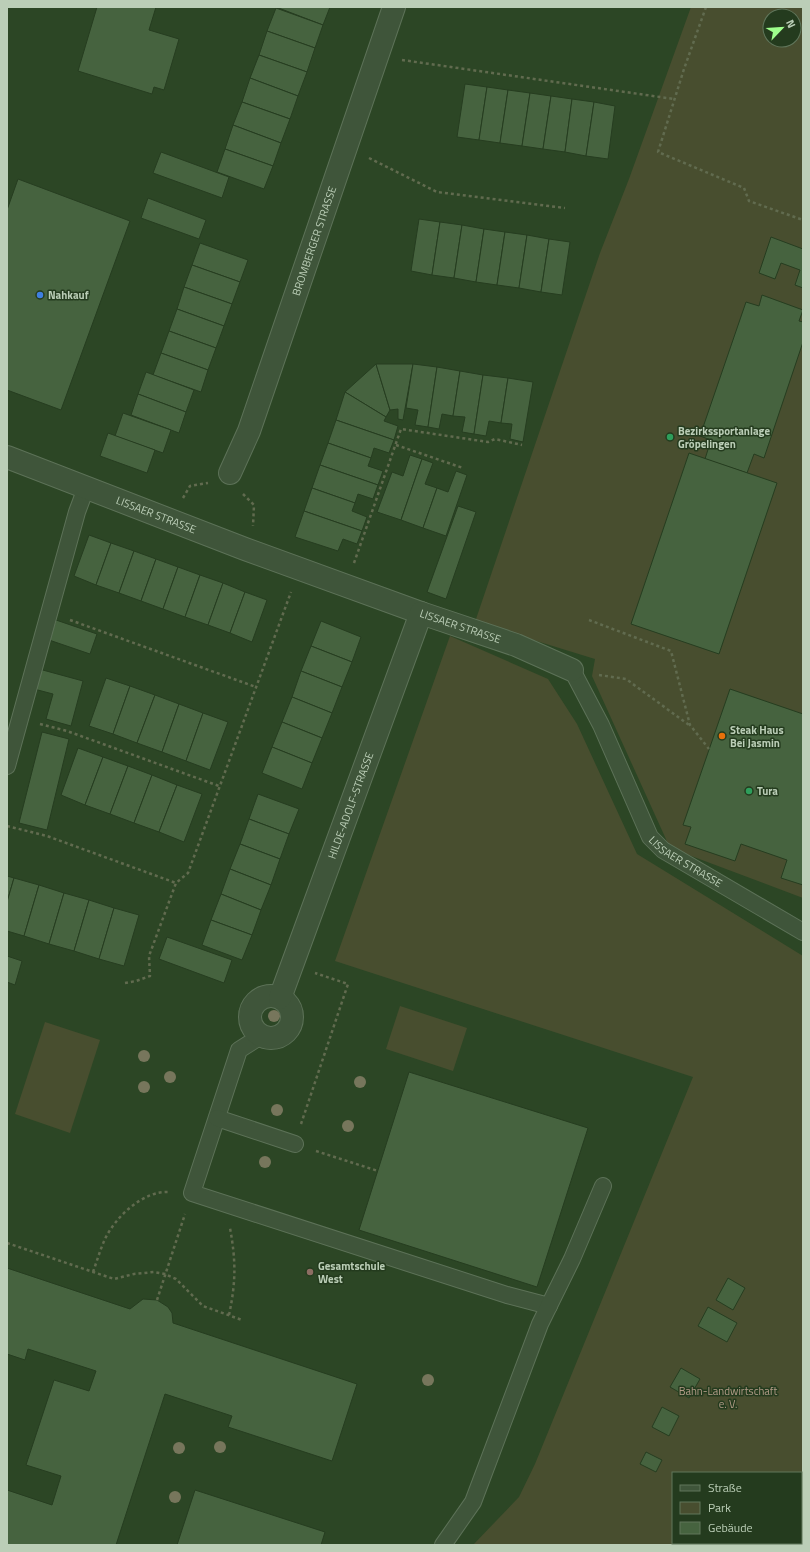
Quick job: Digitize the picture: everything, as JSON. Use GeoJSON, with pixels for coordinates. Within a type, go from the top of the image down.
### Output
{"type":"FeatureCollection","features":[{"type":"Feature","properties":{"kind":"street","name":"BROMBERGER STRASSE"},"geometry":{"type":"LineString","coordinates":[[230,473],[249,431],[394,7]]}},
{"type":"Feature","properties":{"kind":"street","name":"LISSAER STRASSE"},"geometry":{"type":"LineString","coordinates":[[7,457],[245,549],[421,613],[516,645],[572,670]]}},
{"type":"Feature","properties":{"kind":"street","name":"HILDE-ADOLF-STRASSE"},"geometry":{"type":"LineString","coordinates":[[280,998],[421,613]]}},
{"type":"Feature","properties":{"kind":"street"},"geometry":{"type":"LineString","coordinates":[[266,996],[280,998],[290,1007],[293,1013],[291,1027],[281,1037],[267,1039],[260,1036],[251,1025],[251,1010],[254,1004],[266,996]]}},
{"type":"Feature","properties":{"kind":"lane"},"geometry":{"type":"LineString","coordinates":[[7,766],[77,512],[86,488]]}},
{"type":"Feature","properties":{"kind":"lane","name":"LISSAER STRASSE"},"geometry":{"type":"LineString","coordinates":[[572,670],[601,726],[650,837],[663,850],[803,932]]}},
{"type":"Feature","properties":{"kind":"lane"},"geometry":{"type":"LineString","coordinates":[[260,1036],[239,1050],[192,1192],[507,1295],[549,1306]]}},
{"type":"Feature","properties":{"kind":"lane"},"geometry":{"type":"LineString","coordinates":[[217,1118],[295,1144]]}},
{"type":"Feature","properties":{"kind":"lane"},"geometry":{"type":"LineString","coordinates":[[443,1545],[473,1502],[540,1324],[572,1258],[604,1186]]}},
{"type":"Feature","properties":{"kind":"path"},"geometry":{"type":"LineString","coordinates":[[706,7],[674,99],[658,152],[744,188],[749,202],[803,220]]}},
{"type":"Feature","properties":{"kind":"path"},"geometry":{"type":"LineString","coordinates":[[378,56],[674,99]]}},
{"type":"Feature","properties":{"kind":"path"},"geometry":{"type":"LineString","coordinates":[[346,148],[437,192],[565,208]]}},
{"type":"Feature","properties":{"kind":"path"},"geometry":{"type":"LineString","coordinates":[[346,585],[401,429],[488,442],[495,438],[522,445]]}},
{"type":"Feature","properties":{"kind":"path"},"geometry":{"type":"LineString","coordinates":[[396,445],[463,468]]}},
{"type":"Feature","properties":{"kind":"path"},"geometry":{"type":"LineString","coordinates":[[170,521],[190,486],[223,480],[230,473]]}},
{"type":"Feature","properties":{"kind":"path"},"geometry":{"type":"LineString","coordinates":[[230,473],[229,481],[254,505],[252,530],[245,549]]}},
{"type":"Feature","properties":{"kind":"path"},"geometry":{"type":"LineString","coordinates":[[125,983],[150,976],[149,956],[176,883],[188,873],[299,568]]}},
{"type":"Feature","properties":{"kind":"path"},"geometry":{"type":"LineString","coordinates":[[49,613],[256,687]]}},
{"type":"Feature","properties":{"kind":"path"},"geometry":{"type":"LineString","coordinates":[[589,620],[671,651],[690,725]]}},
{"type":"Feature","properties":{"kind":"path"},"geometry":{"type":"LineString","coordinates":[[572,670],[626,680],[690,725],[709,749]]}},
{"type":"Feature","properties":{"kind":"path"},"geometry":{"type":"LineString","coordinates":[[20,719],[67,731],[219,786]]}},
{"type":"Feature","properties":{"kind":"path"},"geometry":{"type":"LineString","coordinates":[[7,826],[47,836],[176,883]]}},
{"type":"Feature","properties":{"kind":"path"},"geometry":{"type":"LineString","coordinates":[[292,965],[348,984],[295,1144],[378,1171]]}},
{"type":"Feature","properties":{"kind":"path"},"geometry":{"type":"LineString","coordinates":[[93,1272],[105,1238],[124,1213],[140,1199],[161,1191],[192,1192],[157,1300]]}},
{"type":"Feature","properties":{"kind":"path"},"geometry":{"type":"LineString","coordinates":[[228,1315],[234,1288],[235,1273],[235,1257],[230,1227]]}},
{"type":"Feature","properties":{"kind":"path"},"geometry":{"type":"LineString","coordinates":[[7,1242],[114,1279],[134,1274],[154,1272],[165,1274],[176,1279],[203,1306],[242,1320]]}},
{"type":"Feature","properties":{"kind":"green space","name":"Bezirkssportanlage Gröpelingen"},"geometry":{"type":"Polygon","coordinates":[[[691,7],[803,7],[803,898],[670,848],[592,676],[595,659],[475,622],[600,253],[629,179],[691,7]]]}},
{"type":"Feature","properties":{"kind":"green space","name":"Bahn-Landwirtschaft e. V."},"geometry":{"type":"Polygon","coordinates":[[[450,636],[548,679],[577,724],[637,854],[803,956],[803,1529],[802,1530],[802,1472],[672,1472],[672,1544],[789,1545],[473,1545],[519,1497],[535,1464],[693,1077],[335,961],[450,636]]]}},
{"type":"Feature","properties":{"kind":"green space"},"geometry":{"type":"Polygon","coordinates":[[[400,1006],[467,1028],[453,1071],[386,1049],[400,1006]]]}},
{"type":"Feature","properties":{"kind":"green space"},"geometry":{"type":"Polygon","coordinates":[[[45,1022],[100,1040],[70,1133],[15,1114],[45,1022]]]}},
{"type":"Feature","properties":{"kind":"building"},"geometry":{"type":"Polygon","coordinates":[[[97,7],[156,7],[149,30],[179,39],[164,90],[154,87],[152,94],[78,71],[97,7]]]}},
{"type":"Feature","properties":{"kind":"building"},"geometry":{"type":"Polygon","coordinates":[[[276,7],[330,7],[323,25],[276,7]]]}},
{"type":"Feature","properties":{"kind":"building"},"geometry":{"type":"Polygon","coordinates":[[[276,8],[323,25],[315,48],[267,31],[276,8]]]}},
{"type":"Feature","properties":{"kind":"building"},"geometry":{"type":"Polygon","coordinates":[[[267,31],[315,48],[307,72],[259,55],[267,31]]]}},
{"type":"Feature","properties":{"kind":"building"},"geometry":{"type":"Polygon","coordinates":[[[259,55],[307,72],[298,96],[250,78],[259,55]]]}},
{"type":"Feature","properties":{"kind":"building"},"geometry":{"type":"Polygon","coordinates":[[[250,78],[298,96],[290,119],[242,102],[250,78]]]}},
{"type":"Feature","properties":{"kind":"building"},"geometry":{"type":"Polygon","coordinates":[[[465,84],[487,87],[479,140],[457,137],[465,84]]]}},
{"type":"Feature","properties":{"kind":"building"},"geometry":{"type":"Polygon","coordinates":[[[487,87],[508,90],[500,143],[479,140],[487,87]]]}},
{"type":"Feature","properties":{"kind":"building"},"geometry":{"type":"Polygon","coordinates":[[[508,90],[530,93],[522,146],[500,143],[508,90]]]}},
{"type":"Feature","properties":{"kind":"building"},"geometry":{"type":"Polygon","coordinates":[[[530,93],[551,96],[543,149],[522,146],[530,93]]]}},
{"type":"Feature","properties":{"kind":"building"},"geometry":{"type":"Polygon","coordinates":[[[551,96],[572,99],[565,152],[543,149],[551,96]]]}},
{"type":"Feature","properties":{"kind":"building"},"geometry":{"type":"Polygon","coordinates":[[[572,99],[594,102],[586,156],[565,152],[572,99]]]}},
{"type":"Feature","properties":{"kind":"building"},"geometry":{"type":"Polygon","coordinates":[[[242,102],[290,119],[281,143],[233,125],[242,102]]]}},
{"type":"Feature","properties":{"kind":"building"},"geometry":{"type":"Polygon","coordinates":[[[594,102],[615,106],[608,159],[586,156],[594,102]]]}},
{"type":"Feature","properties":{"kind":"building"},"geometry":{"type":"Polygon","coordinates":[[[233,125],[281,143],[273,166],[225,149],[233,125]]]}},
{"type":"Feature","properties":{"kind":"building"},"geometry":{"type":"Polygon","coordinates":[[[225,149],[273,166],[264,189],[217,172],[225,149]]]}},
{"type":"Feature","properties":{"kind":"building"},"geometry":{"type":"Polygon","coordinates":[[[161,152],[229,177],[222,198],[153,173],[161,152]]]}},
{"type":"Feature","properties":{"kind":"building"},"geometry":{"type":"Polygon","coordinates":[[[18,179],[130,221],[61,410],[7,390],[7,210],[18,179]]]}},
{"type":"Feature","properties":{"kind":"building"},"geometry":{"type":"Polygon","coordinates":[[[148,198],[206,220],[199,239],[141,218],[148,198]]]}},
{"type":"Feature","properties":{"kind":"building"},"geometry":{"type":"Polygon","coordinates":[[[419,219],[440,222],[432,275],[411,271],[419,219]]]}},
{"type":"Feature","properties":{"kind":"building"},"geometry":{"type":"Polygon","coordinates":[[[440,222],[462,225],[454,278],[432,275],[440,222]]]}},
{"type":"Feature","properties":{"kind":"building"},"geometry":{"type":"Polygon","coordinates":[[[462,225],[484,229],[476,282],[454,278],[462,225]]]}},
{"type":"Feature","properties":{"kind":"building"},"geometry":{"type":"Polygon","coordinates":[[[484,229],[505,232],[497,285],[476,282],[484,229]]]}},
{"type":"Feature","properties":{"kind":"building"},"geometry":{"type":"Polygon","coordinates":[[[505,232],[527,235],[519,288],[497,285],[505,232]]]}},
{"type":"Feature","properties":{"kind":"building"},"geometry":{"type":"Polygon","coordinates":[[[527,235],[549,239],[541,292],[519,288],[527,235]]]}},
{"type":"Feature","properties":{"kind":"building"},"geometry":{"type":"Polygon","coordinates":[[[771,237],[803,249],[803,288],[795,285],[800,270],[781,263],[775,279],[759,273],[771,237]]]}},
{"type":"Feature","properties":{"kind":"building"},"geometry":{"type":"Polygon","coordinates":[[[549,239],[570,242],[562,295],[541,292],[549,239]]]}},
{"type":"Feature","properties":{"kind":"building"},"geometry":{"type":"Polygon","coordinates":[[[200,243],[248,260],[240,282],[192,265],[200,243]]]}},
{"type":"Feature","properties":{"kind":"building"},"geometry":{"type":"Polygon","coordinates":[[[192,265],[240,282],[232,304],[184,287],[192,265]]]}},
{"type":"Feature","properties":{"kind":"building"},"geometry":{"type":"Polygon","coordinates":[[[184,287],[232,304],[224,326],[177,309],[184,287]]]}},
{"type":"Feature","properties":{"kind":"building"},"geometry":{"type":"Polygon","coordinates":[[[762,295],[803,310],[799,321],[803,322],[803,342],[764,458],[754,454],[747,473],[705,459],[711,440],[700,436],[746,302],[759,306],[762,295]]]}},
{"type":"Feature","properties":{"kind":"building"},"geometry":{"type":"Polygon","coordinates":[[[177,309],[224,326],[216,348],[169,331],[177,309]]]}},
{"type":"Feature","properties":{"kind":"building"},"geometry":{"type":"Polygon","coordinates":[[[169,331],[216,348],[208,370],[161,353],[169,331]]]}},
{"type":"Feature","properties":{"kind":"building"},"geometry":{"type":"Polygon","coordinates":[[[161,353],[208,370],[201,392],[153,375],[161,353]]]}},
{"type":"Feature","properties":{"kind":"building"},"geometry":{"type":"Polygon","coordinates":[[[376,364],[390,410],[386,417],[345,392],[376,364]]]}},
{"type":"Feature","properties":{"kind":"building"},"geometry":{"type":"Polygon","coordinates":[[[376,364],[413,364],[403,420],[398,419],[398,409],[390,410],[376,364]]]}},
{"type":"Feature","properties":{"kind":"building"},"geometry":{"type":"Polygon","coordinates":[[[413,364],[437,367],[428,427],[415,425],[418,410],[406,408],[413,364]]]}},
{"type":"Feature","properties":{"kind":"building"},"geometry":{"type":"Polygon","coordinates":[[[437,367],[460,371],[453,416],[442,414],[439,429],[428,427],[437,367]]]}},
{"type":"Feature","properties":{"kind":"building"},"geometry":{"type":"Polygon","coordinates":[[[460,371],[483,375],[474,434],[462,432],[465,417],[453,416],[460,371]]]}},
{"type":"Feature","properties":{"kind":"building"},"geometry":{"type":"Polygon","coordinates":[[[146,372],[194,390],[186,412],[138,394],[146,372]]]}},
{"type":"Feature","properties":{"kind":"building"},"geometry":{"type":"Polygon","coordinates":[[[483,375],[508,378],[501,423],[489,421],[486,436],[474,434],[483,375]]]}},
{"type":"Feature","properties":{"kind":"building"},"geometry":{"type":"Polygon","coordinates":[[[508,378],[533,382],[523,442],[510,439],[512,424],[501,423],[508,378]]]}},
{"type":"Feature","properties":{"kind":"building"},"geometry":{"type":"Polygon","coordinates":[[[345,392],[386,417],[384,421],[398,426],[394,440],[336,420],[345,392]]]}},
{"type":"Feature","properties":{"kind":"building"},"geometry":{"type":"Polygon","coordinates":[[[138,394],[186,412],[179,433],[131,415],[138,394]]]}},
{"type":"Feature","properties":{"kind":"building"},"geometry":{"type":"Polygon","coordinates":[[[123,413],[171,430],[163,453],[115,436],[123,413]]]}},
{"type":"Feature","properties":{"kind":"building"},"geometry":{"type":"Polygon","coordinates":[[[336,420],[394,440],[389,453],[374,448],[371,458],[328,443],[336,420]]]}},
{"type":"Feature","properties":{"kind":"building"},"geometry":{"type":"Polygon","coordinates":[[[108,433],[155,450],[147,473],[100,456],[108,433]]]}},
{"type":"Feature","properties":{"kind":"building"},"geometry":{"type":"Polygon","coordinates":[[[328,443],[371,458],[368,466],[383,471],[378,485],[320,465],[328,443]]]}},
{"type":"Feature","properties":{"kind":"building"},"geometry":{"type":"Polygon","coordinates":[[[689,453],[777,483],[719,654],[631,624],[689,453]]]}},
{"type":"Feature","properties":{"kind":"building"},"geometry":{"type":"Polygon","coordinates":[[[410,455],[422,459],[401,520],[377,512],[392,472],[403,476],[410,455]]]}},
{"type":"Feature","properties":{"kind":"building"},"geometry":{"type":"Polygon","coordinates":[[[422,459],[433,463],[425,484],[437,488],[423,528],[401,520],[422,459]]]}},
{"type":"Feature","properties":{"kind":"building"},"geometry":{"type":"Polygon","coordinates":[[[320,465],[378,485],[373,499],[358,494],[355,503],[312,488],[320,465]]]}},
{"type":"Feature","properties":{"kind":"building"},"geometry":{"type":"Polygon","coordinates":[[[456,471],[467,475],[446,536],[423,528],[437,488],[448,492],[456,471]]]}},
{"type":"Feature","properties":{"kind":"building"},"geometry":{"type":"Polygon","coordinates":[[[312,488],[355,503],[352,511],[367,517],[362,531],[304,511],[312,488]]]}},
{"type":"Feature","properties":{"kind":"building"},"geometry":{"type":"Polygon","coordinates":[[[458,506],[476,512],[446,599],[427,592],[458,506]]]}},
{"type":"Feature","properties":{"kind":"building"},"geometry":{"type":"Polygon","coordinates":[[[304,511],[362,531],[357,544],[343,539],[338,551],[295,537],[304,511]]]}},
{"type":"Feature","properties":{"kind":"building"},"geometry":{"type":"Polygon","coordinates":[[[89,535],[111,543],[96,585],[74,576],[89,535]]]}},
{"type":"Feature","properties":{"kind":"building"},"geometry":{"type":"Polygon","coordinates":[[[111,543],[134,551],[119,593],[96,585],[111,543]]]}},
{"type":"Feature","properties":{"kind":"building"},"geometry":{"type":"Polygon","coordinates":[[[134,551],[156,559],[141,601],[119,593],[134,551]]]}},
{"type":"Feature","properties":{"kind":"building"},"geometry":{"type":"Polygon","coordinates":[[[156,559],[178,567],[163,609],[141,601],[156,559]]]}},
{"type":"Feature","properties":{"kind":"building"},"geometry":{"type":"Polygon","coordinates":[[[178,567],[200,575],[185,617],[163,609],[178,567]]]}},
{"type":"Feature","properties":{"kind":"building"},"geometry":{"type":"Polygon","coordinates":[[[200,575],[223,583],[208,625],[185,617],[200,575]]]}},
{"type":"Feature","properties":{"kind":"building"},"geometry":{"type":"Polygon","coordinates":[[[223,583],[245,592],[230,633],[208,625],[223,583]]]}},
{"type":"Feature","properties":{"kind":"building"},"geometry":{"type":"Polygon","coordinates":[[[245,592],[267,600],[252,642],[230,633],[245,592]]]}},
{"type":"Feature","properties":{"kind":"building"},"geometry":{"type":"Polygon","coordinates":[[[56,620],[97,634],[90,654],[49,640],[56,620]]]}},
{"type":"Feature","properties":{"kind":"building"},"geometry":{"type":"Polygon","coordinates":[[[321,621],[361,637],[352,662],[311,646],[321,621]]]}},
{"type":"Feature","properties":{"kind":"building"},"geometry":{"type":"Polygon","coordinates":[[[311,646],[352,662],[342,687],[301,671],[311,646]]]}},
{"type":"Feature","properties":{"kind":"building"},"geometry":{"type":"Polygon","coordinates":[[[39,669],[83,681],[71,726],[46,719],[53,694],[34,689],[39,669]]]}},
{"type":"Feature","properties":{"kind":"building"},"geometry":{"type":"Polygon","coordinates":[[[301,671],[342,687],[332,713],[292,697],[301,671]]]}},
{"type":"Feature","properties":{"kind":"building"},"geometry":{"type":"Polygon","coordinates":[[[106,678],[130,686],[113,734],[89,726],[106,678]]]}},
{"type":"Feature","properties":{"kind":"building"},"geometry":{"type":"Polygon","coordinates":[[[130,686],[155,695],[137,743],[113,734],[130,686]]]}},
{"type":"Feature","properties":{"kind":"building","name":"Tura"},"geometry":{"type":"Polygon","coordinates":[[[730,689],[803,714],[803,885],[781,878],[787,860],[741,844],[735,861],[685,844],[691,827],[683,825],[730,689]]]}},
{"type":"Feature","properties":{"kind":"building"},"geometry":{"type":"Polygon","coordinates":[[[155,695],[179,704],[162,752],[137,743],[155,695]]]}},
{"type":"Feature","properties":{"kind":"building"},"geometry":{"type":"Polygon","coordinates":[[[292,697],[332,713],[322,738],[282,722],[292,697]]]}},
{"type":"Feature","properties":{"kind":"building"},"geometry":{"type":"Polygon","coordinates":[[[179,704],[203,713],[186,761],[162,752],[179,704]]]}},
{"type":"Feature","properties":{"kind":"building"},"geometry":{"type":"Polygon","coordinates":[[[203,713],[228,722],[210,770],[186,761],[203,713]]]}},
{"type":"Feature","properties":{"kind":"building"},"geometry":{"type":"Polygon","coordinates":[[[282,722],[322,738],[312,763],[272,747],[282,722]]]}},
{"type":"Feature","properties":{"kind":"building"},"geometry":{"type":"Polygon","coordinates":[[[42,732],[69,739],[47,830],[19,823],[42,732]]]}},
{"type":"Feature","properties":{"kind":"building"},"geometry":{"type":"Polygon","coordinates":[[[272,747],[312,763],[302,789],[262,773],[272,747]]]}},
{"type":"Feature","properties":{"kind":"building"},"geometry":{"type":"Polygon","coordinates":[[[78,748],[103,757],[85,805],[61,795],[78,748]]]}},
{"type":"Feature","properties":{"kind":"building"},"geometry":{"type":"Polygon","coordinates":[[[103,757],[128,766],[110,814],[85,805],[103,757]]]}},
{"type":"Feature","properties":{"kind":"building"},"geometry":{"type":"Polygon","coordinates":[[[128,766],[152,775],[134,823],[110,814],[128,766]]]}},
{"type":"Feature","properties":{"kind":"building"},"geometry":{"type":"Polygon","coordinates":[[[152,775],[177,785],[159,832],[134,823],[152,775]]]}},
{"type":"Feature","properties":{"kind":"building"},"geometry":{"type":"Polygon","coordinates":[[[177,785],[202,794],[184,842],[159,832],[177,785]]]}},
{"type":"Feature","properties":{"kind":"building"},"geometry":{"type":"Polygon","coordinates":[[[258,794],[299,809],[289,834],[249,819],[258,794]]]}},
{"type":"Feature","properties":{"kind":"building"},"geometry":{"type":"Polygon","coordinates":[[[249,819],[289,834],[280,859],[240,844],[249,819]]]}},
{"type":"Feature","properties":{"kind":"building"},"geometry":{"type":"Polygon","coordinates":[[[240,844],[280,859],[271,885],[230,869],[240,844]]]}},
{"type":"Feature","properties":{"kind":"building"},"geometry":{"type":"Polygon","coordinates":[[[230,869],[271,885],[261,910],[221,894],[230,869]]]}},
{"type":"Feature","properties":{"kind":"building"},"geometry":{"type":"Polygon","coordinates":[[[7,876],[14,878],[7,902],[7,876]]]}},
{"type":"Feature","properties":{"kind":"building"},"geometry":{"type":"Polygon","coordinates":[[[14,878],[39,885],[24,936],[7,931],[7,902],[14,878]]]}},
{"type":"Feature","properties":{"kind":"building"},"geometry":{"type":"Polygon","coordinates":[[[39,885],[64,893],[49,944],[24,936],[39,885]]]}},
{"type":"Feature","properties":{"kind":"building"},"geometry":{"type":"Polygon","coordinates":[[[64,893],[89,900],[74,951],[49,944],[64,893]]]}},
{"type":"Feature","properties":{"kind":"building"},"geometry":{"type":"Polygon","coordinates":[[[221,894],[261,910],[252,935],[211,920],[221,894]]]}},
{"type":"Feature","properties":{"kind":"building"},"geometry":{"type":"Polygon","coordinates":[[[89,900],[114,908],[99,959],[74,951],[89,900]]]}},
{"type":"Feature","properties":{"kind":"building"},"geometry":{"type":"Polygon","coordinates":[[[114,908],[139,915],[124,966],[99,959],[114,908]]]}},
{"type":"Feature","properties":{"kind":"building"},"geometry":{"type":"Polygon","coordinates":[[[211,920],[252,935],[242,960],[202,945],[211,920]]]}},
{"type":"Feature","properties":{"kind":"building"},"geometry":{"type":"Polygon","coordinates":[[[167,937],[232,960],[224,983],[159,959],[167,937]]]}},
{"type":"Feature","properties":{"kind":"building"},"geometry":{"type":"Polygon","coordinates":[[[7,956],[22,961],[15,985],[7,982],[7,956]]]}},
{"type":"Feature","properties":{"kind":"building"},"geometry":{"type":"Polygon","coordinates":[[[409,1072],[588,1128],[537,1287],[359,1230],[409,1072]]]}},
{"type":"Feature","properties":{"kind":"building"},"geometry":{"type":"Polygon","coordinates":[[[7,1268],[130,1309],[143,1299],[157,1300],[168,1307],[172,1313],[173,1323],[357,1384],[332,1461],[228,1427],[232,1416],[165,1394],[116,1545],[7,1545],[7,1490],[52,1505],[61,1476],[26,1465],[54,1380],[89,1391],[96,1371],[28,1349],[25,1360],[7,1354],[7,1268]]]}},
{"type":"Feature","properties":{"kind":"building"},"geometry":{"type":"Polygon","coordinates":[[[728,1278],[745,1288],[733,1310],[716,1300],[728,1278]]]}},
{"type":"Feature","properties":{"kind":"building"},"geometry":{"type":"Polygon","coordinates":[[[708,1307],[737,1323],[727,1342],[698,1326],[708,1307]]]}},
{"type":"Feature","properties":{"kind":"building"},"geometry":{"type":"Polygon","coordinates":[[[681,1368],[700,1379],[689,1398],[670,1387],[681,1368]]]}},
{"type":"Feature","properties":{"kind":"building"},"geometry":{"type":"Polygon","coordinates":[[[662,1407],[679,1416],[669,1436],[652,1427],[662,1407]]]}},
{"type":"Feature","properties":{"kind":"building"},"geometry":{"type":"Polygon","coordinates":[[[646,1452],[662,1460],[656,1472],[640,1464],[646,1452]]]}},
{"type":"Feature","properties":{"kind":"building"},"geometry":{"type":"Polygon","coordinates":[[[195,1490],[325,1532],[321,1545],[177,1545],[195,1490]]]}},
{"type":"Feature","properties":{"kind":"place","name":"Nahkauf"},"geometry":{"type":"Point","coordinates":[40,295]}},
{"type":"Feature","properties":{"kind":"place","name":"Bezirkssportanlage Gröpelingen"},"geometry":{"type":"Point","coordinates":[670,437]}},
{"type":"Feature","properties":{"kind":"place","name":"Steak Haus Bei Jasmin"},"geometry":{"type":"Point","coordinates":[722,736]}},
{"type":"Feature","properties":{"kind":"place","name":"Tura"},"geometry":{"type":"Point","coordinates":[749,791]}},
{"type":"Feature","properties":{"kind":"place","name":"Gesamtschule West"},"geometry":{"type":"Point","coordinates":[310,1272]}}]}
